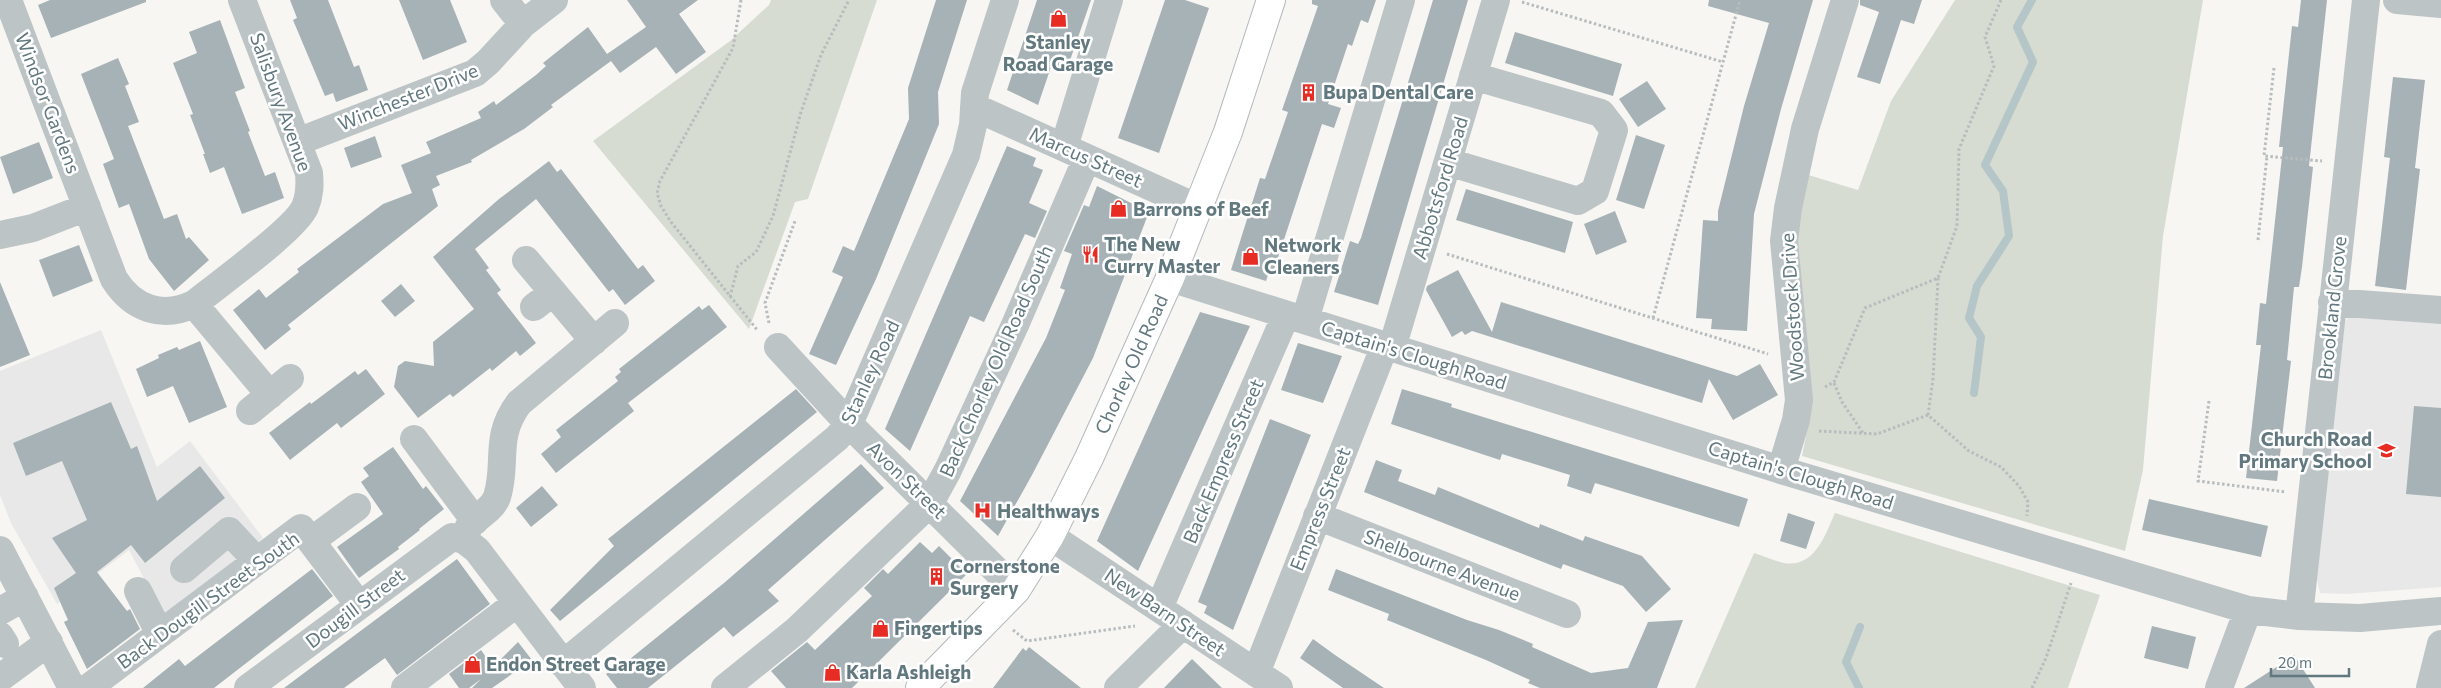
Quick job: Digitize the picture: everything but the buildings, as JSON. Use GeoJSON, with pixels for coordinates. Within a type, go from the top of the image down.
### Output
{"type":"FeatureCollection","features":[{"type":"Feature","properties":{"kind":"main road","name":"Chorley Old Road"},"geometry":{"type":"LineString","coordinates":[[920,688],[1016,590],[1050,536],[1089,458],[1170,278],[1228,132],[1271,0]]}},
{"type":"Feature","properties":{"kind":"street","name":"Windsor Gardens"},"geometry":{"type":"LineString","coordinates":[[8,0],[114,279],[130,300],[143,306],[170,312],[182,310],[194,304]]}},
{"type":"Feature","properties":{"kind":"street","name":"Salisbury Avenue"},"geometry":{"type":"LineString","coordinates":[[194,304],[287,229],[304,208],[310,187],[309,172],[242,0]]}},
{"type":"Feature","properties":{"kind":"street"},"geometry":{"type":"LineString","coordinates":[[504,0],[523,24]]}},
{"type":"Feature","properties":{"kind":"street","name":"Winchester Drive"},"geometry":{"type":"LineString","coordinates":[[297,142],[475,73],[488,62],[523,24],[554,0]]}},
{"type":"Feature","properties":{"kind":"street","name":"Stanley Road"},"geometry":{"type":"LineString","coordinates":[[571,680],[849,424],[966,155],[972,132],[974,107],[980,77],[1005,0]]}},
{"type":"Feature","properties":{"kind":"street","name":"Back Chorley Old Road South"},"geometry":{"type":"LineString","coordinates":[[725,688],[796,630],[930,503],[948,470],[1011,334],[1075,153],[1109,0]]}},
{"type":"Feature","properties":{"kind":"street","name":"Back Empress Street"},"geometry":{"type":"LineString","coordinates":[[1173,617],[1296,317],[1401,0]]}},
{"type":"Feature","properties":{"kind":"street","name":"Abbotsford Road"},"geometry":{"type":"LineString","coordinates":[[1388,347],[1422,247],[1496,0]]}},
{"type":"Feature","properties":{"kind":"street","name":"Woodstock Drive"},"geometry":{"type":"LineString","coordinates":[[1781,470],[1793,430],[1799,400],[1784,241],[1788,208],[1805,129],[1845,0]]}},
{"type":"Feature","properties":{"kind":"street","name":"Brookland Grove"},"geometry":{"type":"LineString","coordinates":[[2299,616],[2366,0]]}},
{"type":"Feature","properties":{"kind":"street"},"geometry":{"type":"LineString","coordinates":[[2397,0],[2441,4]]}},
{"type":"Feature","properties":{"kind":"street"},"geometry":{"type":"LineString","coordinates":[[1448,162],[1578,201],[1595,191],[1614,130],[1601,113],[1473,76]]}},
{"type":"Feature","properties":{"kind":"street","name":"Marcus Street"},"geometry":{"type":"LineString","coordinates":[[974,107],[1198,208]]}},
{"type":"Feature","properties":{"kind":"street"},"geometry":{"type":"LineString","coordinates":[[0,235],[33,228],[87,207]]}},
{"type":"Feature","properties":{"kind":"street"},"geometry":{"type":"LineString","coordinates":[[526,260],[543,299],[594,341]]}},
{"type":"Feature","properties":{"kind":"street","name":"Captain's Clough Road"},"geometry":{"type":"LineString","coordinates":[[1170,278],[1781,470],[2248,610],[2299,616],[2360,618],[2441,611]]}},
{"type":"Feature","properties":{"kind":"street"},"geometry":{"type":"LineString","coordinates":[[2332,302],[2441,310]]}},
{"type":"Feature","properties":{"kind":"street"},"geometry":{"type":"LineString","coordinates":[[194,304],[270,395]]}},
{"type":"Feature","properties":{"kind":"street"},"geometry":{"type":"LineString","coordinates":[[470,530],[496,499],[502,442],[510,415],[519,403],[616,323]]}},
{"type":"Feature","properties":{"kind":"street","name":"Avon Street"},"geometry":{"type":"LineString","coordinates":[[778,347],[849,424],[1016,590]]}},
{"type":"Feature","properties":{"kind":"street","name":"Empress Street"},"geometry":{"type":"LineString","coordinates":[[1263,681],[1317,516],[1388,347]]}},
{"type":"Feature","properties":{"kind":"street"},"geometry":{"type":"LineString","coordinates":[[414,440],[470,530],[476,550],[517,603],[571,680]]}},
{"type":"Feature","properties":{"kind":"street"},"geometry":{"type":"LineString","coordinates":[[311,542],[358,507]]}},
{"type":"Feature","properties":{"kind":"street","name":"Shelbourne Avenue"},"geometry":{"type":"LineString","coordinates":[[1317,516],[1567,614]]}},
{"type":"Feature","properties":{"kind":"street","name":"Back Dougill Street South"},"geometry":{"type":"LineString","coordinates":[[88,688],[301,528],[359,605]]}},
{"type":"Feature","properties":{"kind":"street","name":"Dougill Street"},"geometry":{"type":"LineString","coordinates":[[248,688],[447,538],[457,537],[470,530]]}},
{"type":"Feature","properties":{"kind":"street"},"geometry":{"type":"LineString","coordinates":[[184,568],[229,531],[257,561]]}},
{"type":"Feature","properties":{"kind":"street","name":"New Barn Street"},"geometry":{"type":"LineString","coordinates":[[1050,536],[1173,617],[1263,681]]}},
{"type":"Feature","properties":{"kind":"street"},"geometry":{"type":"LineString","coordinates":[[0,550],[72,688]]}},
{"type":"Feature","properties":{"kind":"street"},"geometry":{"type":"LineString","coordinates":[[138,591],[160,634]]}},
{"type":"Feature","properties":{"kind":"street"},"geometry":{"type":"LineString","coordinates":[[0,611],[25,597]]}},
{"type":"Feature","properties":{"kind":"street"},"geometry":{"type":"LineString","coordinates":[[405,688],[517,603]]}},
{"type":"Feature","properties":{"kind":"street"},"geometry":{"type":"LineString","coordinates":[[2219,688],[2248,610]]}},
{"type":"Feature","properties":{"kind":"street"},"geometry":{"type":"LineString","coordinates":[[1118,688],[1173,617]]}},
{"type":"Feature","properties":{"kind":"street"},"geometry":{"type":"LineString","coordinates":[[0,678],[49,642]]}},
{"type":"Feature","properties":{"kind":"street"},"geometry":{"type":"LineString","coordinates":[[2430,688],[2441,644]]}},
{"type":"Feature","properties":{"kind":"path"},"geometry":{"type":"LineString","coordinates":[[741,0],[733,48],[666,166],[657,193],[661,206],[671,222],[730,298],[752,323]]}},
{"type":"Feature","properties":{"kind":"path"},"geometry":{"type":"LineString","coordinates":[[730,298],[738,266],[756,252],[770,224],[801,112],[821,55],[849,0]]}},
{"type":"Feature","properties":{"kind":"path"},"geometry":{"type":"LineString","coordinates":[[1514,0],[1723,62]]}},
{"type":"Feature","properties":{"kind":"path"},"geometry":{"type":"LineString","coordinates":[[1653,318],[1740,0]]}},
{"type":"Feature","properties":{"kind":"path"},"geometry":{"type":"LineString","coordinates":[[1928,415],[1938,278],[1957,226],[1959,150],[1994,66],[1985,37],[2001,0]]}},
{"type":"Feature","properties":{"kind":"path"},"geometry":{"type":"LineString","coordinates":[[2274,68],[2264,156],[2348,164]]}},
{"type":"Feature","properties":{"kind":"path"},"geometry":{"type":"LineString","coordinates":[[2258,240],[2267,156]]}},
{"type":"Feature","properties":{"kind":"path"},"geometry":{"type":"LineString","coordinates":[[778,347],[766,313],[765,303],[795,221]]}},
{"type":"Feature","properties":{"kind":"path"},"geometry":{"type":"LineString","coordinates":[[1422,247],[1797,364]]}},
{"type":"Feature","properties":{"kind":"path"},"geometry":{"type":"LineString","coordinates":[[1799,400],[1834,382],[1865,308],[1938,278]]}},
{"type":"Feature","properties":{"kind":"path"},"geometry":{"type":"LineString","coordinates":[[1834,382],[1842,402],[1864,434]]}},
{"type":"Feature","properties":{"kind":"path"},"geometry":{"type":"LineString","coordinates":[[2209,401],[2198,481],[2312,496]]}},
{"type":"Feature","properties":{"kind":"path"},"geometry":{"type":"LineString","coordinates":[[1793,430],[1877,434],[1928,415]]}},
{"type":"Feature","properties":{"kind":"path"},"geometry":{"type":"LineString","coordinates":[[1928,415],[1969,452],[2001,467],[2019,486],[2028,502],[2024,542]]}},
{"type":"Feature","properties":{"kind":"path"},"geometry":{"type":"LineString","coordinates":[[2032,688],[2046,658],[2079,559]]}},
{"type":"Feature","properties":{"kind":"path"},"geometry":{"type":"LineString","coordinates":[[993,615],[1028,641],[1173,617]]}},
{"type":"Feature","properties":{"kind":"shaded area"},"geometry":{"type":"Polygon","coordinates":[[[771,0],[877,0],[808,199],[795,202],[749,329],[593,141],[730,41],[769,5],[771,0]]]}},
{"type":"Feature","properties":{"kind":"shaded area"},"geometry":{"type":"Polygon","coordinates":[[[1955,0],[2203,0],[2163,236],[2143,470],[2125,551],[1802,456],[1811,410],[1796,229],[1805,174],[1858,190],[1891,101],[1955,0]]]}},
{"type":"Feature","properties":{"kind":"shaded area","name":"Church Road Primary School"},"geometry":{"type":"Polygon","coordinates":[[[2349,317],[2441,324],[2441,587],[2346,594],[2320,593],[2316,575],[2345,321],[2349,317]]]}},
{"type":"Feature","properties":{"kind":"shaded area"},"geometry":{"type":"Polygon","coordinates":[[[101,330],[157,467],[190,441],[263,538],[165,618],[129,550],[57,604],[11,523],[0,495],[0,371],[101,330]]]}},
{"type":"Feature","properties":{"kind":"shaded area"},"geometry":{"type":"Polygon","coordinates":[[[1835,513],[2100,595],[2068,688],[1695,688],[1754,553],[1784,563],[1795,563],[1804,560],[1811,555],[1823,540],[1835,513]]]}},
{"type":"Feature","properties":{"kind":"waterway"},"geometry":{"type":"LineString","coordinates":[[1974,393],[1981,337],[1969,318],[1977,286],[2009,236],[2003,191],[1985,165],[2033,62],[2017,27],[2032,0]]}},
{"type":"Feature","properties":{"kind":"waterway"},"geometry":{"type":"LineString","coordinates":[[1859,688],[1846,662],[1860,627]]}},
{"type":"Feature","properties":{"kind":"place","name":"Stanley Road Garage"},"geometry":{"type":"Point","coordinates":[1058,19]}},
{"type":"Feature","properties":{"kind":"place","name":"Bupa Dental Care"},"geometry":{"type":"Point","coordinates":[1309,92]}},
{"type":"Feature","properties":{"kind":"place","name":"Barrons of Beef"},"geometry":{"type":"Point","coordinates":[1119,209]}},
{"type":"Feature","properties":{"kind":"place","name":"The New Curry Master"},"geometry":{"type":"Point","coordinates":[1090,255]}},
{"type":"Feature","properties":{"kind":"place","name":"Network Cleaners"},"geometry":{"type":"Point","coordinates":[1250,256]}},
{"type":"Feature","properties":{"kind":"place","name":"Church Road Primary School"},"geometry":{"type":"Point","coordinates":[2386,450]}},
{"type":"Feature","properties":{"kind":"place","name":"Healthways"},"geometry":{"type":"Point","coordinates":[983,511]}},
{"type":"Feature","properties":{"kind":"place","name":"Cornerstone Surgery"},"geometry":{"type":"Point","coordinates":[936,577]}},
{"type":"Feature","properties":{"kind":"place","name":"Fingertips"},"geometry":{"type":"Point","coordinates":[880,628]}},
{"type":"Feature","properties":{"kind":"place","name":"Endon Street Garage"},"geometry":{"type":"Point","coordinates":[472,664]}},
{"type":"Feature","properties":{"kind":"place","name":"Karla Ashleigh"},"geometry":{"type":"Point","coordinates":[832,672]}}]}
